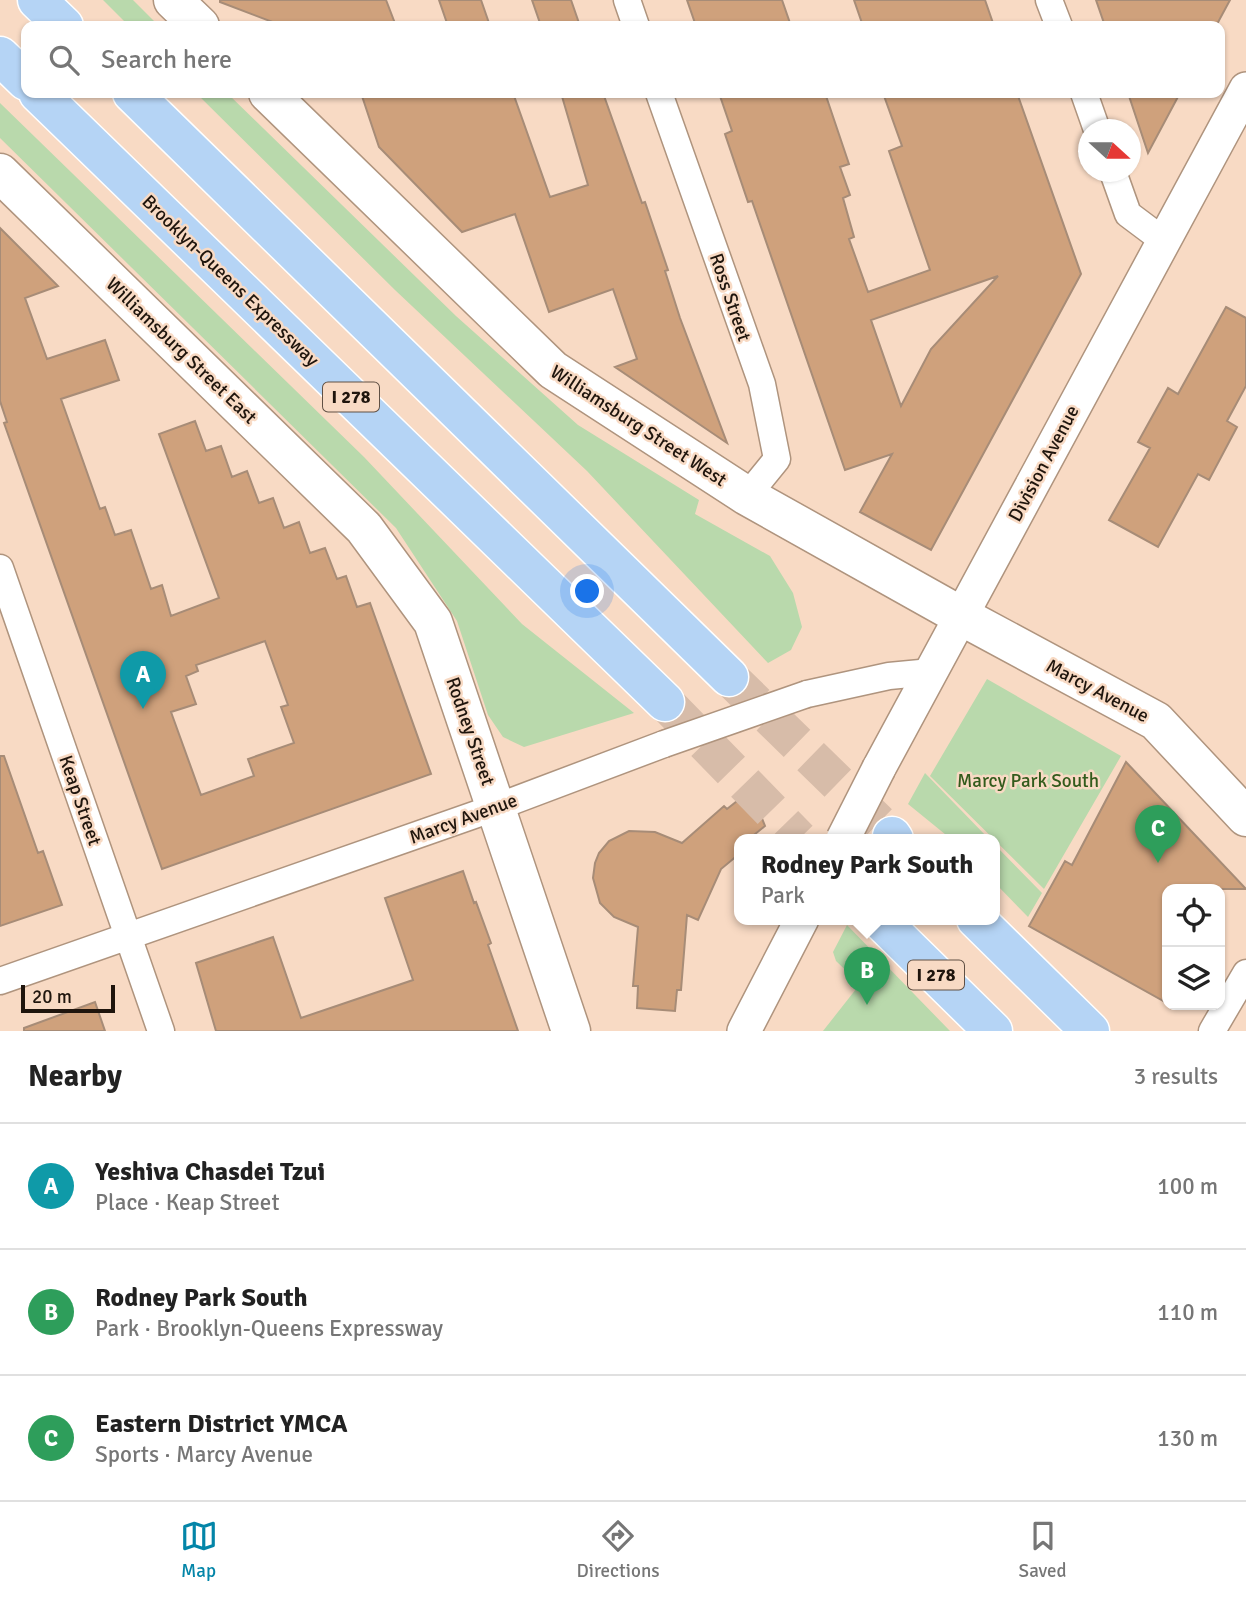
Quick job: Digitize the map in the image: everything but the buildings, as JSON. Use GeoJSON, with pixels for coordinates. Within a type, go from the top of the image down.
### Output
{"type":"FeatureCollection","features":[{"type":"Feature","properties":{"kind":"highway"},"geometry":{"type":"LineString","coordinates":[[37,0],[59,21]]}},
{"type":"Feature","properties":{"kind":"highway"},"geometry":{"type":"LineString","coordinates":[[0,56],[21,76]]}},
{"type":"Feature","properties":{"kind":"highway","name":"Brooklyn-Queens Expressway"},"geometry":{"type":"LineString","coordinates":[[43,98],[664,702]]}},
{"type":"Feature","properties":{"kind":"highway"},"geometry":{"type":"LineString","coordinates":[[137,98],[729,677]]}},
{"type":"Feature","properties":{"kind":"highway","name":"I 278"},"geometry":{"type":"LineString","coordinates":[[885,925],[993,1031]]}},
{"type":"Feature","properties":{"kind":"highway"},"geometry":{"type":"LineString","coordinates":[[982,925],[1090,1031]]}},
{"type":"Feature","properties":{"kind":"main road"},"geometry":{"type":"LineString","coordinates":[[173,0],[195,21]]}},
{"type":"Feature","properties":{"kind":"main road","name":"Williamsburg Street West"},"geometry":{"type":"LineString","coordinates":[[273,98],[553,370],[747,496],[961,616]]}},
{"type":"Feature","properties":{"kind":"main road","name":"Williamsburg Street East"},"geometry":{"type":"LineString","coordinates":[[0,173],[364,528]]}},
{"type":"Feature","properties":{"kind":"main road","name":"Rodney Street"},"geometry":{"type":"LineString","coordinates":[[364,528],[433,622],[571,1031]]}},
{"type":"Feature","properties":{"kind":"main road","name":"Marcy Avenue"},"geometry":{"type":"LineString","coordinates":[[961,616],[1156,721],[1246,817]]}},
{"type":"Feature","properties":{"kind":"street"},"geometry":{"type":"LineString","coordinates":[[627,0],[634,21]]}},
{"type":"Feature","properties":{"kind":"street"},"geometry":{"type":"LineString","coordinates":[[1049,0],[1057,21]]}},
{"type":"Feature","properties":{"kind":"street","name":"Division Avenue"},"geometry":{"type":"LineString","coordinates":[[846,834],[1246,89]]}},
{"type":"Feature","properties":{"kind":"street","name":"Ross Street"},"geometry":{"type":"LineString","coordinates":[[661,98],[762,384],[777,458],[747,496]]}},
{"type":"Feature","properties":{"kind":"street"},"geometry":{"type":"LineString","coordinates":[[1086,98],[1093,119]]}},
{"type":"Feature","properties":{"kind":"street"},"geometry":{"type":"LineString","coordinates":[[1117,182],[1128,214],[1164,241]]}},
{"type":"Feature","properties":{"kind":"street","name":"Keap Street"},"geometry":{"type":"LineString","coordinates":[[0,568],[161,1031]]}},
{"type":"Feature","properties":{"kind":"street","name":"Marcy Avenue"},"geometry":{"type":"LineString","coordinates":[[0,981],[497,807],[807,694],[889,676],[931,672]]}},
{"type":"Feature","properties":{"kind":"street"},"geometry":{"type":"LineString","coordinates":[[744,1031],[799,925]]}},
{"type":"Feature","properties":{"kind":"street"},"geometry":{"type":"LineString","coordinates":[[1212,1031],[1246,973]]}},
{"type":"Feature","properties":{"kind":"green space"},"geometry":{"type":"Polygon","coordinates":[[[103,0],[133,0],[154,21],[124,21],[103,0]]]}},
{"type":"Feature","properties":{"kind":"green space"},"geometry":{"type":"Polygon","coordinates":[[[201,98],[232,98],[456,316],[578,425],[699,500],[695,514],[770,556],[793,593],[802,627],[791,650],[768,663],[587,471],[395,290],[201,98]]]}},
{"type":"Feature","properties":{"kind":"green space"},"geometry":{"type":"Polygon","coordinates":[[[0,103],[364,457],[522,624],[634,713],[524,747],[503,737],[488,715],[457,621],[396,528],[0,138],[0,103]]]}},
{"type":"Feature","properties":{"kind":"green space","name":"Marcy Park South"},"geometry":{"type":"Polygon","coordinates":[[[987,679],[1121,756],[1044,889],[1000,845],[1000,834],[989,834],[930,776],[987,679]]]}},
{"type":"Feature","properties":{"kind":"green space"},"geometry":{"type":"Polygon","coordinates":[[[925,773],[984,834],[945,834],[908,804],[925,773]]]}},
{"type":"Feature","properties":{"kind":"green space"},"geometry":{"type":"Polygon","coordinates":[[[1000,850],[1042,893],[1028,917],[1000,888],[1000,850]]]}},
{"type":"Feature","properties":{"kind":"green space"},"geometry":{"type":"Polygon","coordinates":[[[847,925],[950,1031],[823,1031],[860,984],[836,961],[833,952],[847,925]]]}},
{"type":"Feature","properties":{"kind":"tunnel"},"geometry":{"type":"LineString","coordinates":[[729,677],[890,834]]}},
{"type":"Feature","properties":{"kind":"tunnel"},"geometry":{"type":"LineString","coordinates":[[665,702],[794,834]]}},
{"type":"Feature","properties":{"kind":"place","name":"Yeshiva Chasdei Tzui"},"geometry":{"type":"Point","coordinates":[143,709]}},
{"type":"Feature","properties":{"kind":"place","name":"Eastern District YMCA"},"geometry":{"type":"Point","coordinates":[1158,863]}},
{"type":"Feature","properties":{"kind":"place","name":"Rodney Park South"},"geometry":{"type":"Point","coordinates":[867,1005]}}]}
